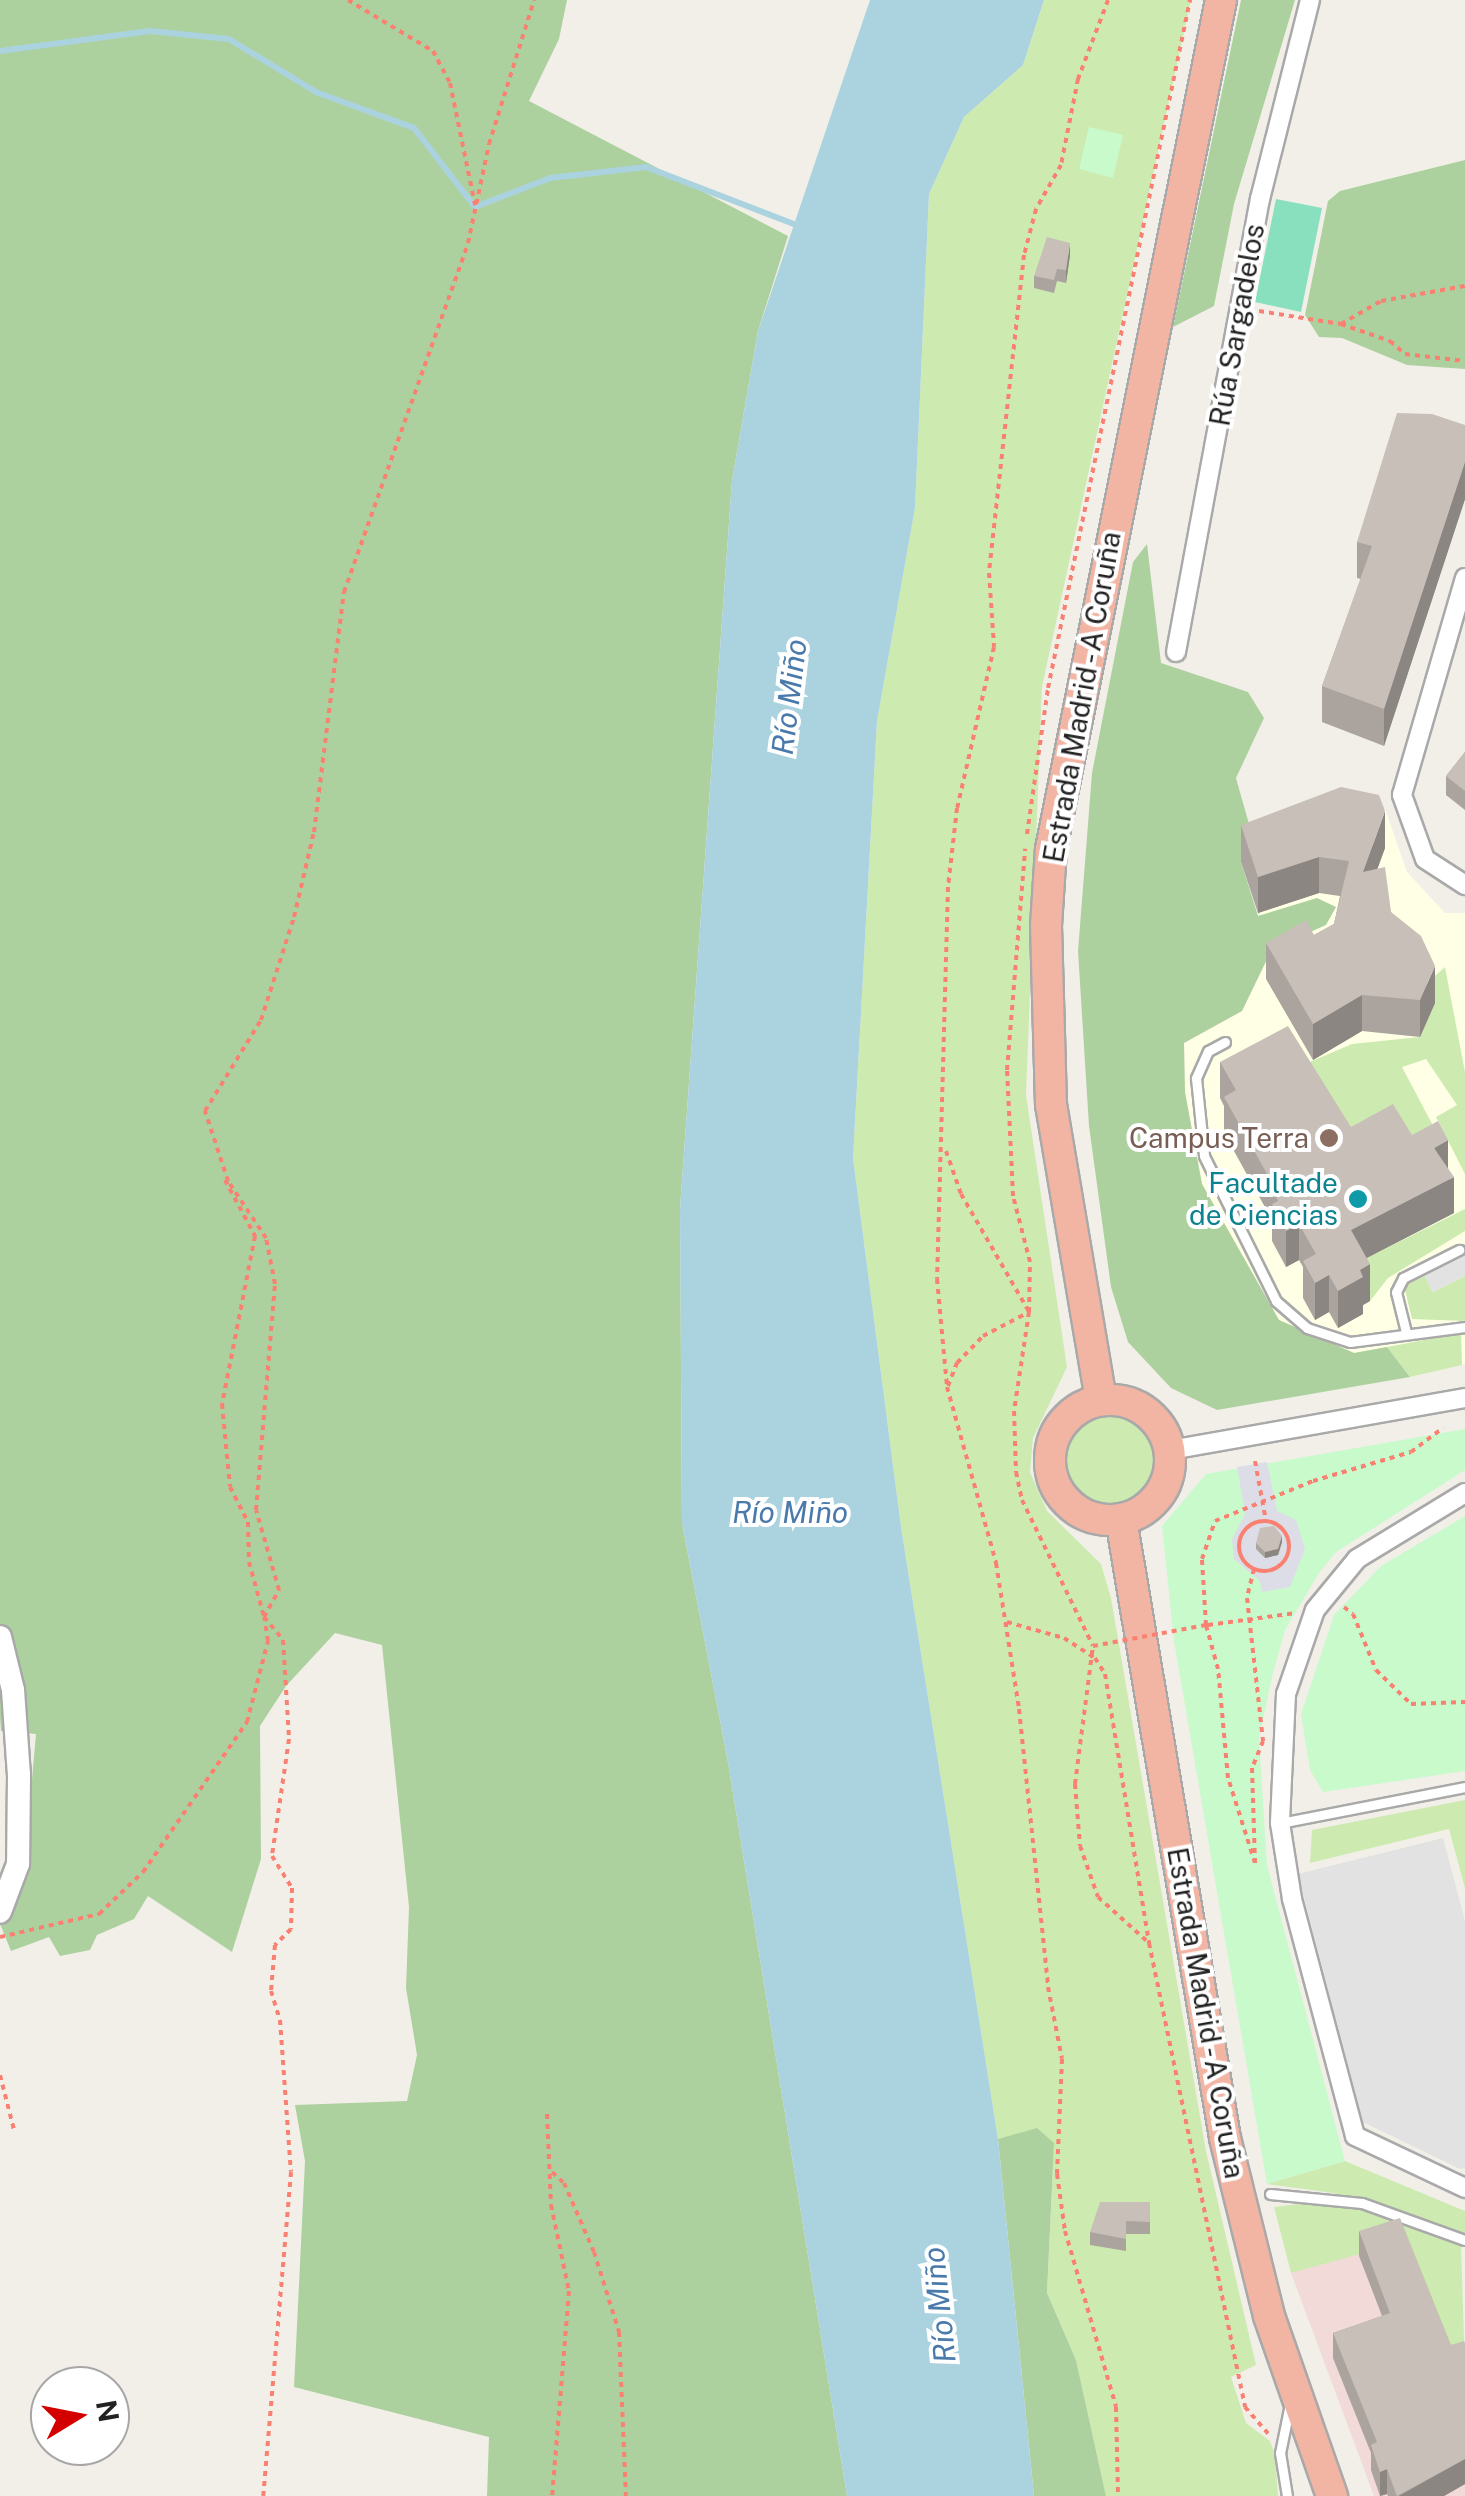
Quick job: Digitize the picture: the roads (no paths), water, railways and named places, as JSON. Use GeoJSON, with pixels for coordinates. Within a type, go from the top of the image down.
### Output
{"type":"FeatureCollection","features":[{"type":"Feature","properties":{"kind":"highway","name":"Estrada Madrid - A Coruña"},"geometry":{"type":"LineString","coordinates":[[1101,1400],[1051,1105],[1046,926],[1052,849],[1221,0]]}},
{"type":"Feature","properties":{"kind":"highway"},"geometry":{"type":"LineString","coordinates":[[1101,1400],[1146,1410],[1170,1450],[1160,1495],[1122,1520],[1087,1516],[1052,1478],[1058,1428],[1101,1400]]}},
{"type":"Feature","properties":{"kind":"highway","name":"Estrada Madrid - A Coruña"},"geometry":{"type":"LineString","coordinates":[[1122,1520],[1226,2138],[1295,2392],[1332,2496]]}},
{"type":"Feature","properties":{"kind":"street","name":"Rúa Sargadelos"},"geometry":{"type":"LineString","coordinates":[[1176,652],[1260,199],[1310,0]]}},
{"type":"Feature","properties":{"kind":"street"},"geometry":{"type":"LineString","coordinates":[[1465,578],[1402,795],[1425,860],[1465,886]]}},
{"type":"Feature","properties":{"kind":"street"},"geometry":{"type":"LineString","coordinates":[[1170,1450],[1464,1400]]}},
{"type":"Feature","properties":{"kind":"street"},"geometry":{"type":"LineString","coordinates":[[1465,1493],[1357,1559],[1315,1610],[1286,1694],[1280,1823],[1289,1887],[1355,2136],[1465,2188]]}},
{"type":"Feature","properties":{"kind":"street"},"geometry":{"type":"LineString","coordinates":[[0,1637],[13,1690],[19,1775],[18,1864],[0,1912]]}},
{"type":"Feature","properties":{"kind":"lane"},"geometry":{"type":"LineString","coordinates":[[1226,1042],[1208,1051],[1196,1078],[1201,1141],[1240,1235],[1276,1301],[1307,1328],[1350,1342],[1465,1327]]}},
{"type":"Feature","properties":{"kind":"lane"},"geometry":{"type":"LineString","coordinates":[[1406,1332],[1396,1292],[1403,1278],[1459,1250]]}},
{"type":"Feature","properties":{"kind":"lane"},"geometry":{"type":"LineString","coordinates":[[1280,1823],[1465,1787]]}},
{"type":"Feature","properties":{"kind":"lane"},"geometry":{"type":"LineString","coordinates":[[1270,2194],[1362,2204],[1465,2240]]}},
{"type":"Feature","properties":{"kind":"lane"},"geometry":{"type":"LineString","coordinates":[[1286,2496],[1280,2453],[1295,2392]]}},
{"type":"Feature","properties":{"kind":"water","name":"Río Miño"},"geometry":{"type":"Polygon","coordinates":[[[870,0],[1044,0],[1023,65],[964,117],[929,194],[915,508],[877,721],[853,1158],[901,1527],[998,2139],[1034,2496],[847,2496],[728,1762],[682,1523],[680,1209],[732,481],[758,331],[870,0]]]}},
{"type":"Feature","properties":{"kind":"waterway"},"geometry":{"type":"LineString","coordinates":[[0,51],[150,31],[229,39],[316,92],[414,128],[475,207],[550,178],[646,167],[799,226]]}},
{"type":"Feature","properties":{"kind":"place","name":"Campus Terra"},"geometry":{"type":"Point","coordinates":[1329,1138]}},
{"type":"Feature","properties":{"kind":"place","name":"Facultade de Ciencias"},"geometry":{"type":"Point","coordinates":[1358,1199]}}]}
